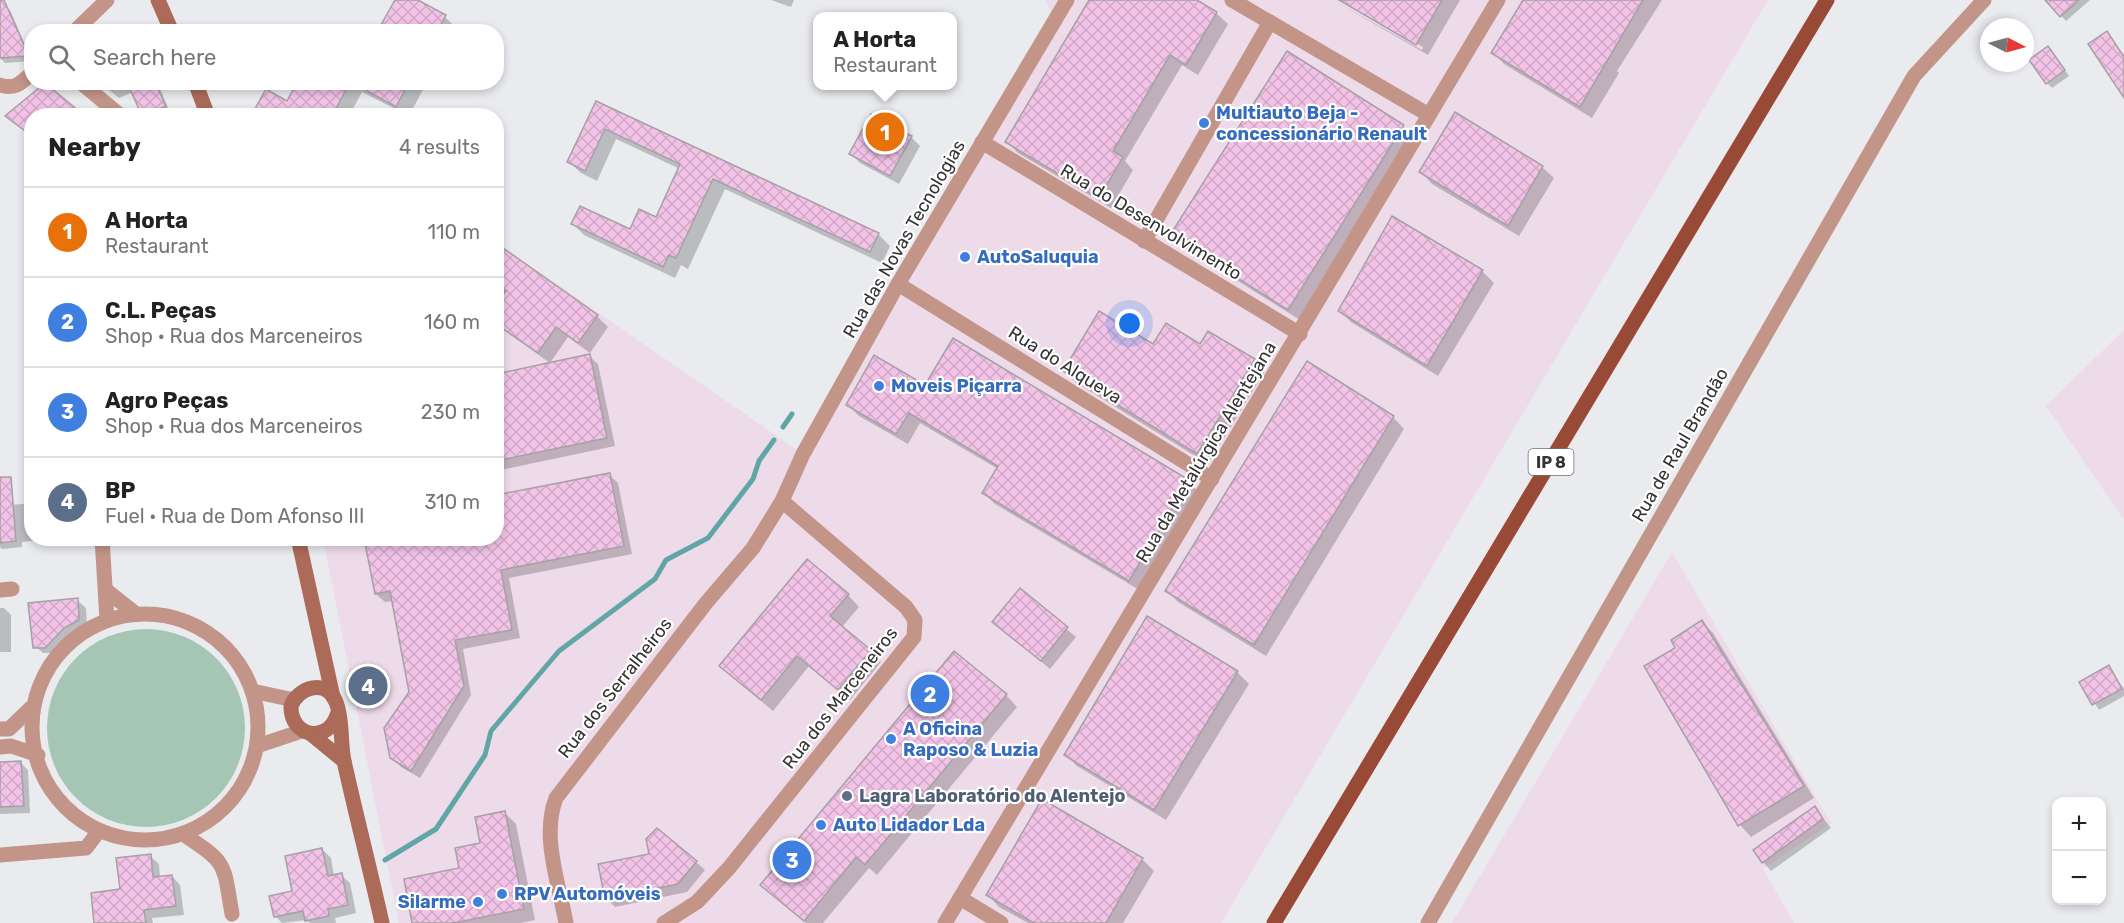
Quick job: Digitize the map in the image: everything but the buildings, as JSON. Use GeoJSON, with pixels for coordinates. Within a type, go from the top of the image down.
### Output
{"type":"FeatureCollection","features":[{"type":"Feature","properties":{"kind":"main road"},"geometry":{"type":"LineString","coordinates":[[158,0],[168,24]]}},
{"type":"Feature","properties":{"kind":"main road","name":"IP 8"},"geometry":{"type":"LineString","coordinates":[[1274,923],[1827,0]]}},
{"type":"Feature","properties":{"kind":"main road"},"geometry":{"type":"LineString","coordinates":[[198,90],[205,108]]}},
{"type":"Feature","properties":{"kind":"main road"},"geometry":{"type":"LineString","coordinates":[[300,546],[337,715],[344,760],[382,923]]}},
{"type":"Feature","properties":{"kind":"main road"},"geometry":{"type":"LineString","coordinates":[[323,656],[308,688],[294,700],[291,714],[293,721],[344,760]]}},
{"type":"Feature","properties":{"kind":"main road"},"geometry":{"type":"LineString","coordinates":[[308,688],[322,689],[333,697]]}},
{"type":"Feature","properties":{"kind":"main road"},"geometry":{"type":"LineString","coordinates":[[307,733],[318,734],[331,727],[337,715]]}},
{"type":"Feature","properties":{"kind":"street"},"geometry":{"type":"LineString","coordinates":[[82,24],[106,0]]}},
{"type":"Feature","properties":{"kind":"street","name":"Rua das Novas Tecnologias"},"geometry":{"type":"LineString","coordinates":[[782,501],[803,454],[898,284],[1066,0]]}},
{"type":"Feature","properties":{"kind":"street"},"geometry":{"type":"LineString","coordinates":[[1233,0],[1429,116]]}},
{"type":"Feature","properties":{"kind":"street","name":"Rua da Metalúrgica Alentejana"},"geometry":{"type":"LineString","coordinates":[[945,923],[1300,334],[1498,0]]}},
{"type":"Feature","properties":{"kind":"street","name":"Rua de Raul Brandão"},"geometry":{"type":"LineString","coordinates":[[1428,923],[1914,76],[1984,0]]}},
{"type":"Feature","properties":{"kind":"street"},"geometry":{"type":"LineString","coordinates":[[1144,241],[1270,22]]}},
{"type":"Feature","properties":{"kind":"street"},"geometry":{"type":"LineString","coordinates":[[0,86],[11,88],[24,80]]}},
{"type":"Feature","properties":{"kind":"street"},"geometry":{"type":"LineString","coordinates":[[90,90],[111,108]]}},
{"type":"Feature","properties":{"kind":"street","name":"Rua do Desenvolvimento"},"geometry":{"type":"LineString","coordinates":[[982,142],[1300,334]]}},
{"type":"Feature","properties":{"kind":"street","name":"Rua do Alqueva"},"geometry":{"type":"LineString","coordinates":[[898,284],[1212,479]]}},
{"type":"Feature","properties":{"kind":"street","name":"Rua dos Serralheiros"},"geometry":{"type":"LineString","coordinates":[[566,923],[550,830],[551,810],[556,798],[699,612],[753,548],[782,501]]}},
{"type":"Feature","properties":{"kind":"street","name":"Rua dos Marceneiros"},"geometry":{"type":"LineString","coordinates":[[664,923],[697,902],[729,868],[914,637],[915,620],[906,607],[782,501]]}},
{"type":"Feature","properties":{"kind":"street"},"geometry":{"type":"LineString","coordinates":[[103,546],[107,620]]}},
{"type":"Feature","properties":{"kind":"street"},"geometry":{"type":"LineString","coordinates":[[107,591],[136,614]]}},
{"type":"Feature","properties":{"kind":"street"},"geometry":{"type":"LineString","coordinates":[[0,729],[9,729],[32,707],[49,668],[64,648],[84,632],[107,620],[136,614],[166,616],[194,625],[219,641],[239,664],[252,691],[258,718],[257,746],[248,775],[232,800],[209,821],[183,834],[162,840],[141,841],[120,838],[99,831],[73,815],[52,792],[33,741],[32,707]]}},
{"type":"Feature","properties":{"kind":"street"},"geometry":{"type":"LineString","coordinates":[[252,691],[294,700]]}},
{"type":"Feature","properties":{"kind":"street"},"geometry":{"type":"LineString","coordinates":[[257,746],[307,733]]}},
{"type":"Feature","properties":{"kind":"street"},"geometry":{"type":"LineString","coordinates":[[0,747],[11,746],[38,756]]}},
{"type":"Feature","properties":{"kind":"street"},"geometry":{"type":"LineString","coordinates":[[0,855],[86,848],[99,831]]}},
{"type":"Feature","properties":{"kind":"street"},"geometry":{"type":"LineString","coordinates":[[183,834],[218,859],[225,874],[232,914]]}},
{"type":"Feature","properties":{"kind":"street"},"geometry":{"type":"LineString","coordinates":[[960,898],[1001,923]]}},
{"type":"Feature","properties":{"kind":"shaded area"},"geometry":{"type":"Polygon","coordinates":[[[1045,0],[1768,0],[1221,923],[399,923],[324,546],[504,546],[504,248],[803,454],[1055,19],[1045,0]]]}},
{"type":"Feature","properties":{"kind":"shaded area"},"geometry":{"type":"Polygon","coordinates":[[[2124,330],[2124,520],[2046,406],[2124,330]]]}},
{"type":"Feature","properties":{"kind":"shaded area"},"geometry":{"type":"Polygon","coordinates":[[[1672,552],[1831,823],[1763,869],[1794,923],[1452,923],[1672,552]]]}},
{"type":"Feature","properties":{"kind":"green space"},"geometry":{"type":"Polygon","coordinates":[[[146,629],[175,633],[193,641],[216,658],[233,681],[241,699],[245,728],[241,757],[233,775],[216,798],[193,815],[175,823],[146,827],[117,823],[99,815],[76,798],[59,775],[51,757],[47,728],[51,699],[59,681],[76,658],[99,641],[117,633],[146,629]]]}},
{"type":"Feature","properties":{"kind":"waterway"},"geometry":{"type":"LineString","coordinates":[[783,427],[792,414]]}},
{"type":"Feature","properties":{"kind":"waterway"},"geometry":{"type":"LineString","coordinates":[[385,860],[436,829],[485,755],[491,731],[559,651],[655,579],[666,560],[708,538],[753,479],[759,461],[774,440]]}},
{"type":"Feature","properties":{"kind":"place","name":"Multiauto Beja - concessionário Renault"},"geometry":{"type":"Point","coordinates":[1204,123]}},
{"type":"Feature","properties":{"kind":"place","name":"A Horta"},"geometry":{"type":"Point","coordinates":[885,132]}},
{"type":"Feature","properties":{"kind":"place","name":"AutoSaluquia"},"geometry":{"type":"Point","coordinates":[965,257]}},
{"type":"Feature","properties":{"kind":"place","name":"Moveis Piçarra"},"geometry":{"type":"Point","coordinates":[879,386]}},
{"type":"Feature","properties":{"kind":"place","name":"BP"},"geometry":{"type":"Point","coordinates":[368,686]}},
{"type":"Feature","properties":{"kind":"place","name":"C.L. Peças"},"geometry":{"type":"Point","coordinates":[930,694]}},
{"type":"Feature","properties":{"kind":"place","name":"A Oficina Raposo & Luzia"},"geometry":{"type":"Point","coordinates":[891,739]}},
{"type":"Feature","properties":{"kind":"place","name":"Lagra Laboratório do Alentejo"},"geometry":{"type":"Point","coordinates":[847,796]}},
{"type":"Feature","properties":{"kind":"place","name":"Auto Lidador Lda"},"geometry":{"type":"Point","coordinates":[821,825]}},
{"type":"Feature","properties":{"kind":"place","name":"Agro Peças"},"geometry":{"type":"Point","coordinates":[792,860]}},
{"type":"Feature","properties":{"kind":"place","name":"RPV Automóveis"},"geometry":{"type":"Point","coordinates":[502,894]}},
{"type":"Feature","properties":{"kind":"place","name":"Silarme"},"geometry":{"type":"Point","coordinates":[478,902]}}]}
